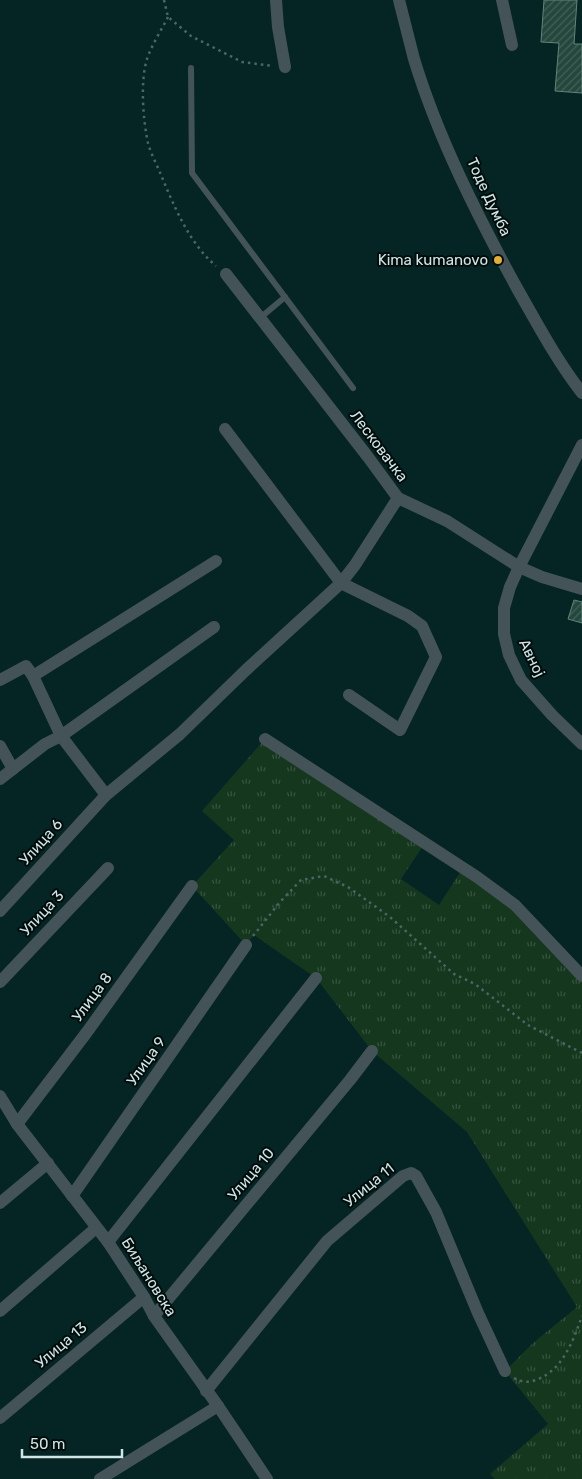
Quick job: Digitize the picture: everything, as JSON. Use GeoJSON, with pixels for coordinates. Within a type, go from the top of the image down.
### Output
{"type":"FeatureCollection","features":[{"type":"Feature","properties":{"kind":"street"},"geometry":{"type":"LineString","coordinates":[[276,0],[278,27],[285,67]]}},
{"type":"Feature","properties":{"kind":"street","name":"Тоде Думба"},"geometry":{"type":"LineString","coordinates":[[399,0],[414,59],[429,101],[469,197],[552,350],[582,393]]}},
{"type":"Feature","properties":{"kind":"street"},"geometry":{"type":"LineString","coordinates":[[502,0],[512,45]]}},
{"type":"Feature","properties":{"kind":"street","name":"Лесковачка"},"geometry":{"type":"LineString","coordinates":[[226,274],[398,498],[447,521],[519,567],[542,578],[582,589]]}},
{"type":"Feature","properties":{"kind":"street"},"geometry":{"type":"LineString","coordinates":[[225,429],[341,583],[408,616],[422,626],[436,657],[400,730],[349,695]]}},
{"type":"Feature","properties":{"kind":"street"},"geometry":{"type":"LineString","coordinates":[[519,567],[582,445]]}},
{"type":"Feature","properties":{"kind":"street","name":"Улица 6"},"geometry":{"type":"LineString","coordinates":[[0,911],[106,795],[180,734],[246,670],[341,583],[355,565],[398,498]]}},
{"type":"Feature","properties":{"kind":"street"},"geometry":{"type":"LineString","coordinates":[[33,676],[216,561]]}},
{"type":"Feature","properties":{"kind":"street","name":"Авној"},"geometry":{"type":"LineString","coordinates":[[519,567],[510,587],[504,608],[504,634],[509,655],[521,680],[552,715],[582,744]]}},
{"type":"Feature","properties":{"kind":"street"},"geometry":{"type":"LineString","coordinates":[[0,779],[45,744],[61,736],[214,627]]}},
{"type":"Feature","properties":{"kind":"street"},"geometry":{"type":"LineString","coordinates":[[0,680],[26,666],[33,676],[61,736],[106,795]]}},
{"type":"Feature","properties":{"kind":"street"},"geometry":{"type":"LineString","coordinates":[[265,739],[477,877],[515,906],[582,976]]}},
{"type":"Feature","properties":{"kind":"street"},"geometry":{"type":"LineString","coordinates":[[0,746],[13,769]]}},
{"type":"Feature","properties":{"kind":"street","name":"Улица 3"},"geometry":{"type":"LineString","coordinates":[[0,982],[108,868]]}},
{"type":"Feature","properties":{"kind":"street","name":"Улица 8"},"geometry":{"type":"LineString","coordinates":[[17,1124],[87,1032],[192,886]]}},
{"type":"Feature","properties":{"kind":"street","name":"Улица 9"},"geometry":{"type":"LineString","coordinates":[[72,1196],[246,945]]}},
{"type":"Feature","properties":{"kind":"street"},"geometry":{"type":"LineString","coordinates":[[108,1242],[316,978]]}},
{"type":"Feature","properties":{"kind":"street","name":"Улица 10"},"geometry":{"type":"LineString","coordinates":[[154,1316],[372,1051]]}},
{"type":"Feature","properties":{"kind":"street","name":"Биљановска"},"geometry":{"type":"LineString","coordinates":[[0,1098],[17,1124],[108,1242],[144,1296],[154,1316],[267,1479]]}},
{"type":"Feature","properties":{"kind":"street"},"geometry":{"type":"LineString","coordinates":[[0,1204],[48,1163]]}},
{"type":"Feature","properties":{"kind":"street","name":"Улица 11"},"geometry":{"type":"LineString","coordinates":[[206,1390],[327,1241],[403,1176],[411,1174],[416,1176],[436,1212],[478,1313],[505,1371]]}},
{"type":"Feature","properties":{"kind":"street"},"geometry":{"type":"LineString","coordinates":[[0,1311],[96,1228]]}},
{"type":"Feature","properties":{"kind":"street","name":"Улица 13"},"geometry":{"type":"LineString","coordinates":[[0,1418],[144,1296]]}},
{"type":"Feature","properties":{"kind":"street"},"geometry":{"type":"LineString","coordinates":[[100,1479],[218,1406]]}},
{"type":"Feature","properties":{"kind":"lane"},"geometry":{"type":"LineString","coordinates":[[191,68],[192,173],[353,388]]}},
{"type":"Feature","properties":{"kind":"lane"},"geometry":{"type":"LineString","coordinates":[[260,318],[284,296]]}},
{"type":"Feature","properties":{"kind":"path"},"geometry":{"type":"LineString","coordinates":[[164,0],[168,17],[191,36],[242,62],[285,67]]}},
{"type":"Feature","properties":{"kind":"path"},"geometry":{"type":"LineString","coordinates":[[168,17],[147,59],[144,80],[144,109],[148,143],[170,197],[185,226],[203,254],[226,274]]}},
{"type":"Feature","properties":{"kind":"path"},"geometry":{"type":"LineString","coordinates":[[246,945],[280,902],[301,880],[324,876],[348,887],[390,917],[454,974],[475,984],[528,1025],[582,1053]]}},
{"type":"Feature","properties":{"kind":"path"},"geometry":{"type":"LineString","coordinates":[[505,1371],[520,1382],[545,1377],[558,1366],[571,1344],[582,1316]]}},
{"type":"Feature","properties":{"kind":"green space"},"geometry":{"type":"Polygon","coordinates":[[[265,739],[425,843],[401,879],[439,905],[463,868],[516,906],[582,977],[582,1479],[495,1479],[490,1474],[548,1424],[505,1371],[533,1343],[577,1307],[467,1132],[372,1051],[316,978],[254,935],[246,945],[192,886],[234,840],[202,811],[265,739]]]}},
{"type":"Feature","properties":{"kind":"building"},"geometry":{"type":"Polygon","coordinates":[[[544,0],[577,0],[574,44],[582,44],[582,93],[555,91],[559,43],[541,42],[544,0]]]}},
{"type":"Feature","properties":{"kind":"building"},"geometry":{"type":"Polygon","coordinates":[[[574,600],[582,602],[582,623],[568,619],[574,600]]]}},
{"type":"Feature","properties":{"kind":"place","name":"Kima kumanovo"},"geometry":{"type":"Point","coordinates":[498,260]}}]}
